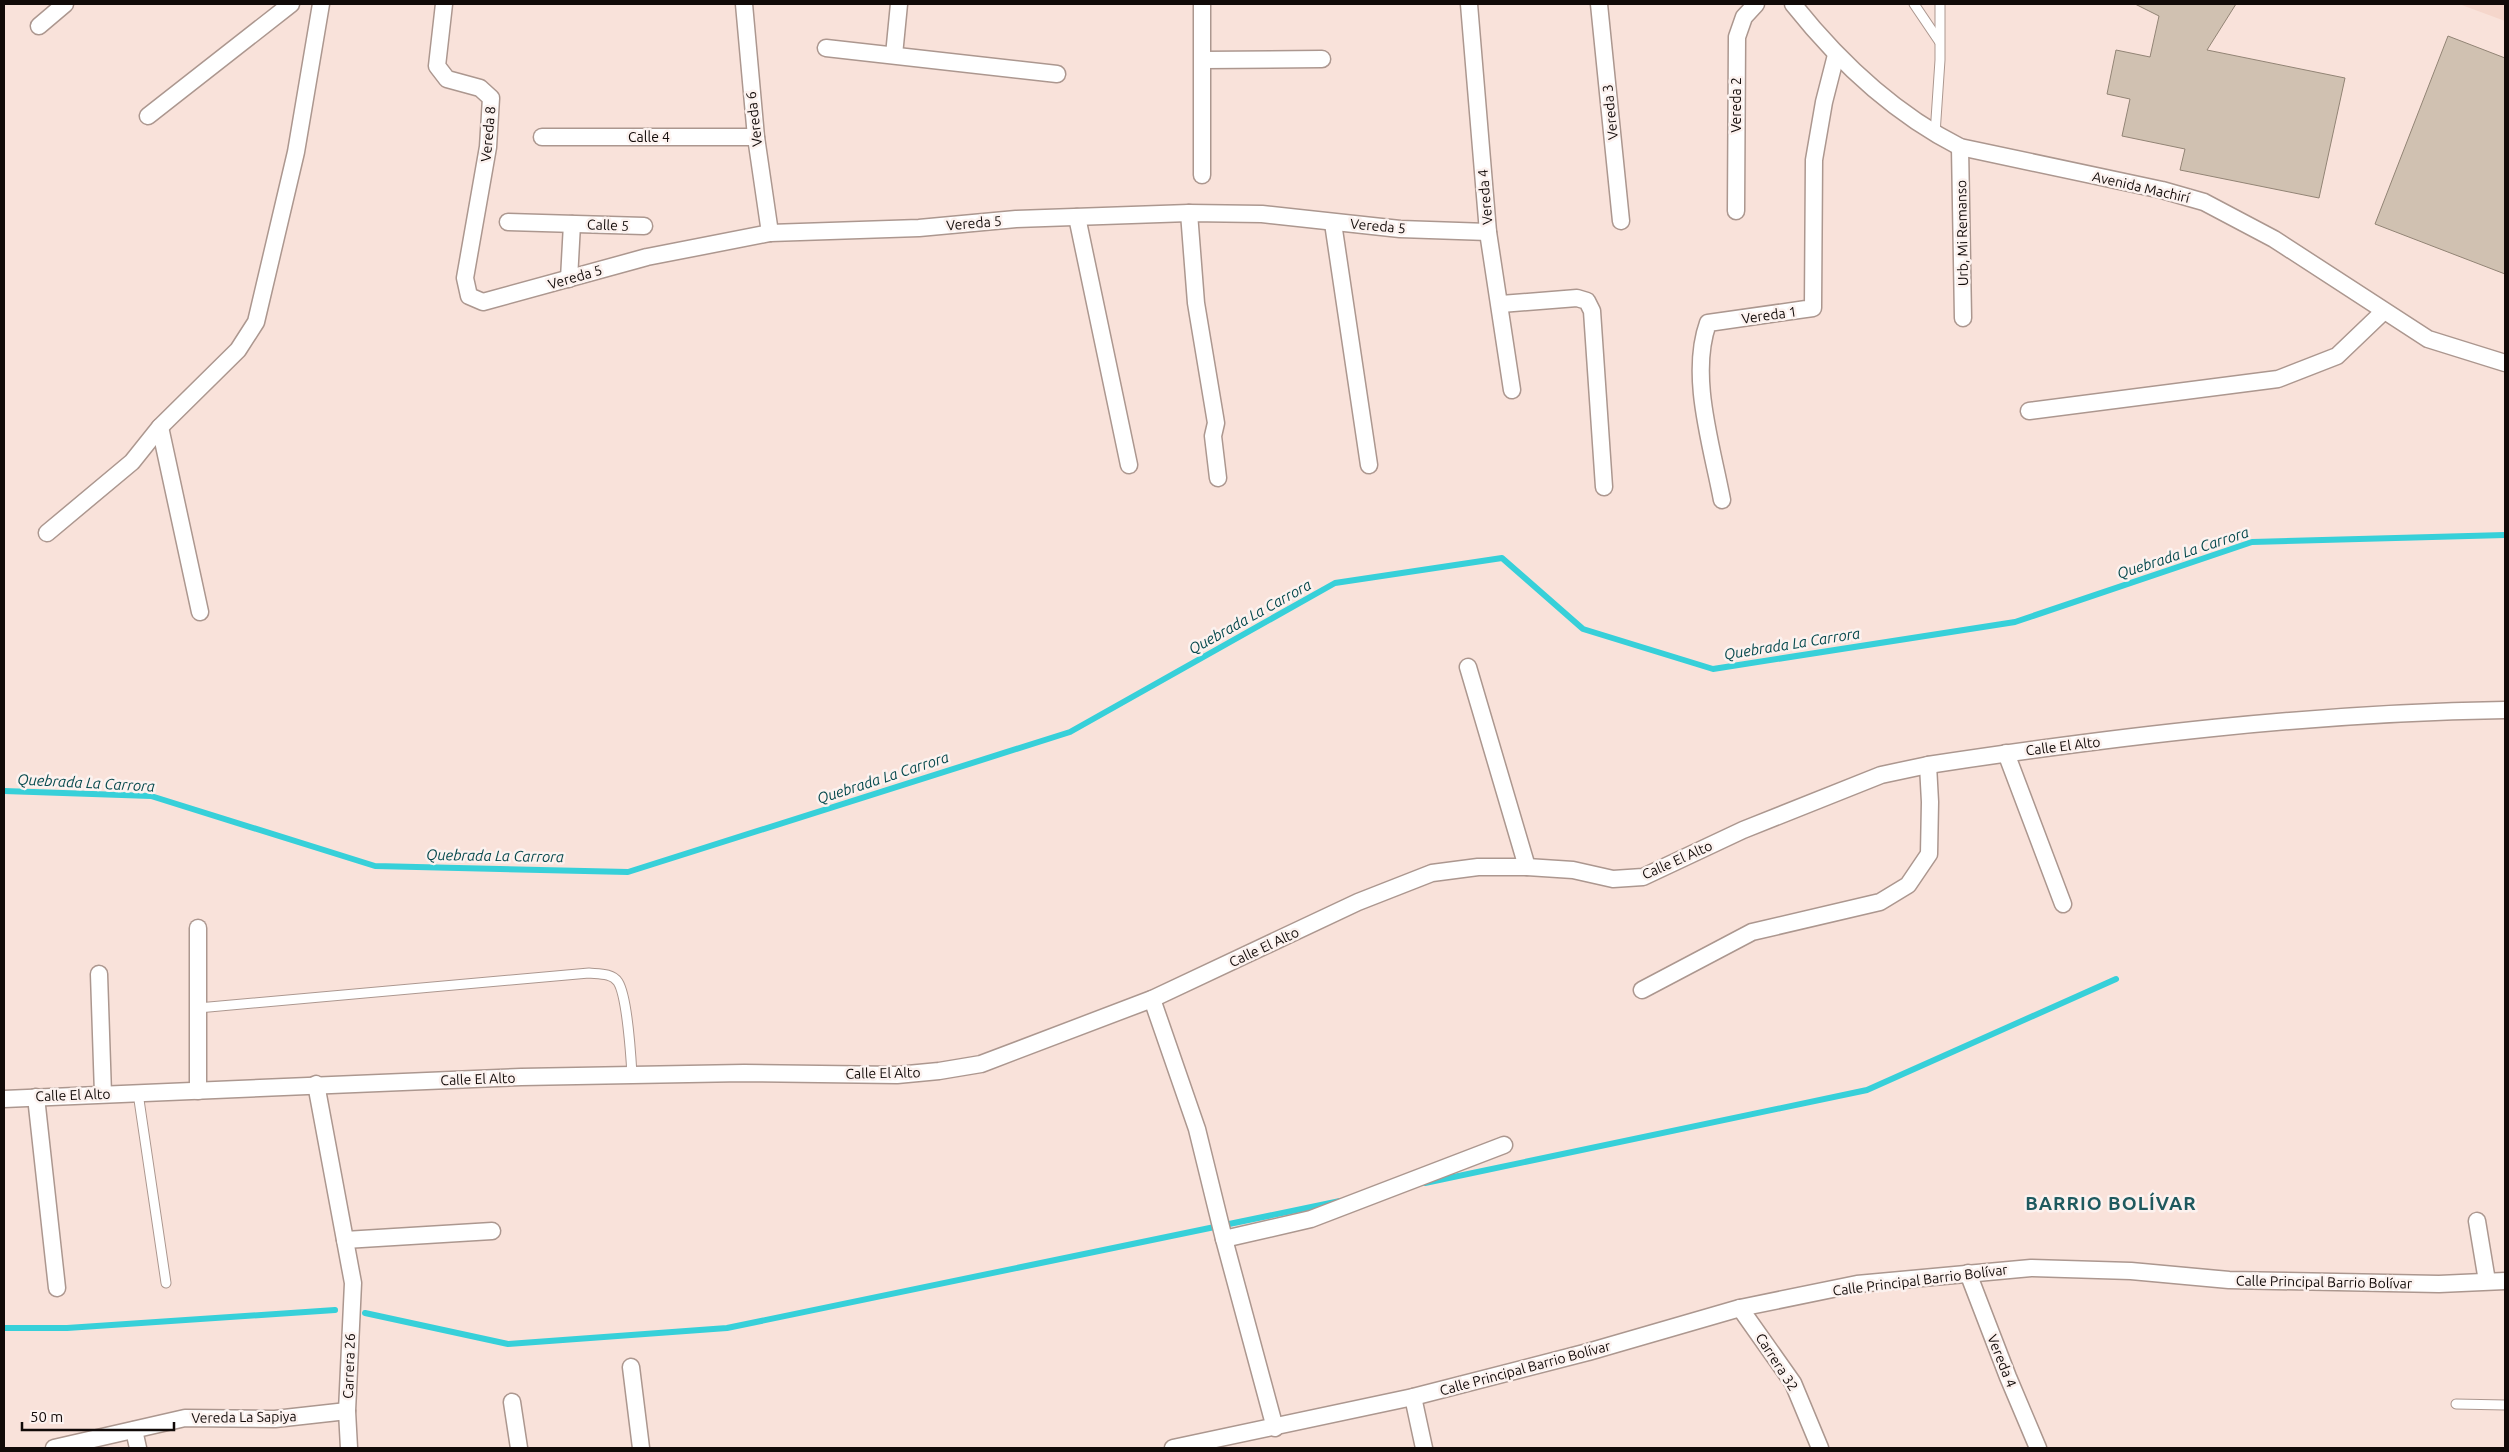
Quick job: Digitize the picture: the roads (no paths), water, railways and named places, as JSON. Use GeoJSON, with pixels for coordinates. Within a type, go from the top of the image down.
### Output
{"type":"FeatureCollection","features":[{"type":"Feature","properties":{"kind":"street"},"geometry":{"type":"LineString","coordinates":[[39,26],[65,4]]}},
{"type":"Feature","properties":{"kind":"street"},"geometry":{"type":"LineString","coordinates":[[148,116],[291,4]]}},
{"type":"Feature","properties":{"kind":"street"},"geometry":{"type":"LineString","coordinates":[[47,533],[132,462],[160,427],[238,350],[256,322],[296,152],[321,4]]}},
{"type":"Feature","properties":{"kind":"street","name":"Vereda 8"},"geometry":{"type":"LineString","coordinates":[[444,4],[437,66],[448,79],[480,88],[491,98],[488,147],[465,278],[469,296]]}},
{"type":"Feature","properties":{"kind":"street","name":"Vereda 6"},"geometry":{"type":"LineString","coordinates":[[744,4],[756,137],[770,233]]}},
{"type":"Feature","properties":{"kind":"street"},"geometry":{"type":"LineString","coordinates":[[894,55],[899,4]]}},
{"type":"Feature","properties":{"kind":"street"},"geometry":{"type":"LineString","coordinates":[[1202,4],[1202,175]]}},
{"type":"Feature","properties":{"kind":"street","name":"Vereda 4"},"geometry":{"type":"LineString","coordinates":[[1469,4],[1488,232],[1501,304],[1512,390]]}},
{"type":"Feature","properties":{"kind":"street","name":"Vereda 3"},"geometry":{"type":"LineString","coordinates":[[1598,4],[1621,221]]}},
{"type":"Feature","properties":{"kind":"street","name":"Vereda 2"},"geometry":{"type":"LineString","coordinates":[[1736,212],[1737,37],[1744,17],[1756,4]]}},
{"type":"Feature","properties":{"kind":"street","name":"Avenida Machirí"},"geometry":{"type":"LineString","coordinates":[[1793,4],[1836,54],[1873,90],[1935,134],[1960,147],[2162,190],[2204,202],[2274,239],[2383,312],[2428,339],[2505,362]]}},
{"type":"Feature","properties":{"kind":"street"},"geometry":{"type":"LineString","coordinates":[[826,48],[1057,74]]}},
{"type":"Feature","properties":{"kind":"street","name":"Vereda 1"},"geometry":{"type":"LineString","coordinates":[[1722,500],[1700,380],[1702,342],[1708,323],[1813,308],[1814,160],[1824,102],[1836,54]]}},
{"type":"Feature","properties":{"kind":"street"},"geometry":{"type":"LineString","coordinates":[[1203,60],[1322,59]]}},
{"type":"Feature","properties":{"kind":"street","name":"Calle 4"},"geometry":{"type":"LineString","coordinates":[[542,137],[756,137]]}},
{"type":"Feature","properties":{"kind":"street","name":"Urb, Mi Remanso"},"geometry":{"type":"LineString","coordinates":[[1960,147],[1963,318]]}},
{"type":"Feature","properties":{"kind":"street"},"geometry":{"type":"LineString","coordinates":[[1189,213],[1196,303],[1216,423],[1213,436],[1218,478]]}},
{"type":"Feature","properties":{"kind":"street","name":"Vereda 5"},"geometry":{"type":"LineString","coordinates":[[469,296],[483,302],[647,257],[770,233],[919,228],[1016,219],[1189,213],[1262,214],[1400,229],[1488,232]]}},
{"type":"Feature","properties":{"kind":"street"},"geometry":{"type":"LineString","coordinates":[[1077,217],[1129,465]]}},
{"type":"Feature","properties":{"kind":"street","name":"Calle 5"},"geometry":{"type":"LineString","coordinates":[[508,222],[644,226]]}},
{"type":"Feature","properties":{"kind":"street"},"geometry":{"type":"LineString","coordinates":[[1333,223],[1370,465]]}},
{"type":"Feature","properties":{"kind":"street","name":"Calle 5"},"geometry":{"type":"LineString","coordinates":[[569,278],[572,224]]}},
{"type":"Feature","properties":{"kind":"street"},"geometry":{"type":"LineString","coordinates":[[1501,304],[1577,298],[1587,301],[1592,311],[1604,487]]}},
{"type":"Feature","properties":{"kind":"street"},"geometry":{"type":"LineString","coordinates":[[2029,411],[2278,379],[2337,356],[2383,312]]}},
{"type":"Feature","properties":{"kind":"street"},"geometry":{"type":"LineString","coordinates":[[160,427],[200,612]]}},
{"type":"Feature","properties":{"kind":"street"},"geometry":{"type":"LineString","coordinates":[[1468,667],[1527,867]]}},
{"type":"Feature","properties":{"kind":"street","name":"Calle El Alto"},"geometry":{"type":"LineString","coordinates":[[4,1098],[198,1091],[316,1084],[632,1075],[897,1075],[939,1071],[981,1064],[1152,1000],[1358,902],[1432,873],[1478,867],[1527,867],[1573,870],[1613,879],[1643,877],[1743,830],[1881,775],[1928,765],[2006,753],[2266,721],[2429,711],[2505,710]]}},
{"type":"Feature","properties":{"kind":"street"},"geometry":{"type":"LineString","coordinates":[[2006,753],[2063,904]]}},
{"type":"Feature","properties":{"kind":"street"},"geometry":{"type":"LineString","coordinates":[[1642,990],[1752,932],[1880,902],[1908,885],[1928,854],[1930,802],[1928,765]]}},
{"type":"Feature","properties":{"kind":"street"},"geometry":{"type":"LineString","coordinates":[[198,928],[198,1091]]}},
{"type":"Feature","properties":{"kind":"street"},"geometry":{"type":"LineString","coordinates":[[99,974],[104,1094]]}},
{"type":"Feature","properties":{"kind":"street"},"geometry":{"type":"LineString","coordinates":[[1152,1000],[1198,1130],[1224,1239],[1275,1428]]}},
{"type":"Feature","properties":{"kind":"street","name":"Carrera 26"},"geometry":{"type":"LineString","coordinates":[[316,1084],[353,1283],[347,1411],[348,1448]]}},
{"type":"Feature","properties":{"kind":"street"},"geometry":{"type":"LineString","coordinates":[[36,1097],[57,1288]]}},
{"type":"Feature","properties":{"kind":"street"},"geometry":{"type":"LineString","coordinates":[[1224,1239],[1311,1219],[1504,1145]]}},
{"type":"Feature","properties":{"kind":"street"},"geometry":{"type":"LineString","coordinates":[[2477,1221],[2487,1282]]}},
{"type":"Feature","properties":{"kind":"street"},"geometry":{"type":"LineString","coordinates":[[345,1240],[492,1231]]}},
{"type":"Feature","properties":{"kind":"street","name":"Calle Principal Barrio Bolívar"},"geometry":{"type":"LineString","coordinates":[[1183,1447],[1413,1397],[1588,1352],[1740,1308],[1857,1284],[1968,1272],[2031,1268],[2131,1271],[2229,1280],[2439,1284],[2505,1281]]}},
{"type":"Feature","properties":{"kind":"street","name":"Vereda 4"},"geometry":{"type":"LineString","coordinates":[[1968,1272],[2008,1377],[2038,1448]]}},
{"type":"Feature","properties":{"kind":"street","name":"Carrera 32"},"geometry":{"type":"LineString","coordinates":[[1740,1308],[1794,1383],[1820,1448]]}},
{"type":"Feature","properties":{"kind":"street"},"geometry":{"type":"LineString","coordinates":[[631,1367],[641,1448]]}},
{"type":"Feature","properties":{"kind":"street"},"geometry":{"type":"LineString","coordinates":[[1413,1397],[1424,1448]]}},
{"type":"Feature","properties":{"kind":"street"},"geometry":{"type":"LineString","coordinates":[[512,1402],[519,1448]]}},
{"type":"Feature","properties":{"kind":"street","name":"Vereda La Sapiya"},"geometry":{"type":"LineString","coordinates":[[54,1448],[185,1418],[275,1419],[347,1411]]}},
{"type":"Feature","properties":{"kind":"street"},"geometry":{"type":"LineString","coordinates":[[134,1430],[138,1448]]}},
{"type":"Feature","properties":{"kind":"lane"},"geometry":{"type":"LineString","coordinates":[[1914,4],[1939,42]]}},
{"type":"Feature","properties":{"kind":"lane"},"geometry":{"type":"LineString","coordinates":[[1935,134],[1940,4]]}},
{"type":"Feature","properties":{"kind":"lane"},"geometry":{"type":"LineString","coordinates":[[198,1008],[589,973],[608,975],[618,982],[621,992],[631,1043],[632,1075]]}},
{"type":"Feature","properties":{"kind":"lane"},"geometry":{"type":"LineString","coordinates":[[138,1093],[166,1283]]}},
{"type":"Feature","properties":{"kind":"lane"},"geometry":{"type":"LineString","coordinates":[[2456,1404],[2505,1405]]}},
{"type":"Feature","properties":{"kind":"waterway","name":"Quebrada La Carrora"},"geometry":{"type":"LineString","coordinates":[[4,791],[151,796],[375,866],[628,872],[1070,732],[1335,583],[1502,558],[1583,629],[1713,669],[2015,622],[2252,542],[2505,535]]}},
{"type":"Feature","properties":{"kind":"waterway"},"geometry":{"type":"LineString","coordinates":[[1425,1183],[1867,1090],[2116,979]]}},
{"type":"Feature","properties":{"kind":"waterway"},"geometry":{"type":"LineString","coordinates":[[365,1313],[508,1344],[727,1328],[1340,1201]]}},
{"type":"Feature","properties":{"kind":"waterway"},"geometry":{"type":"LineString","coordinates":[[4,1328],[67,1328],[335,1310]]}},
{"type":"Feature","properties":{"kind":"district","name":"BARRIO BOLÍVAR"},"geometry":{"type":"Point","coordinates":[2111,1203]}}]}
